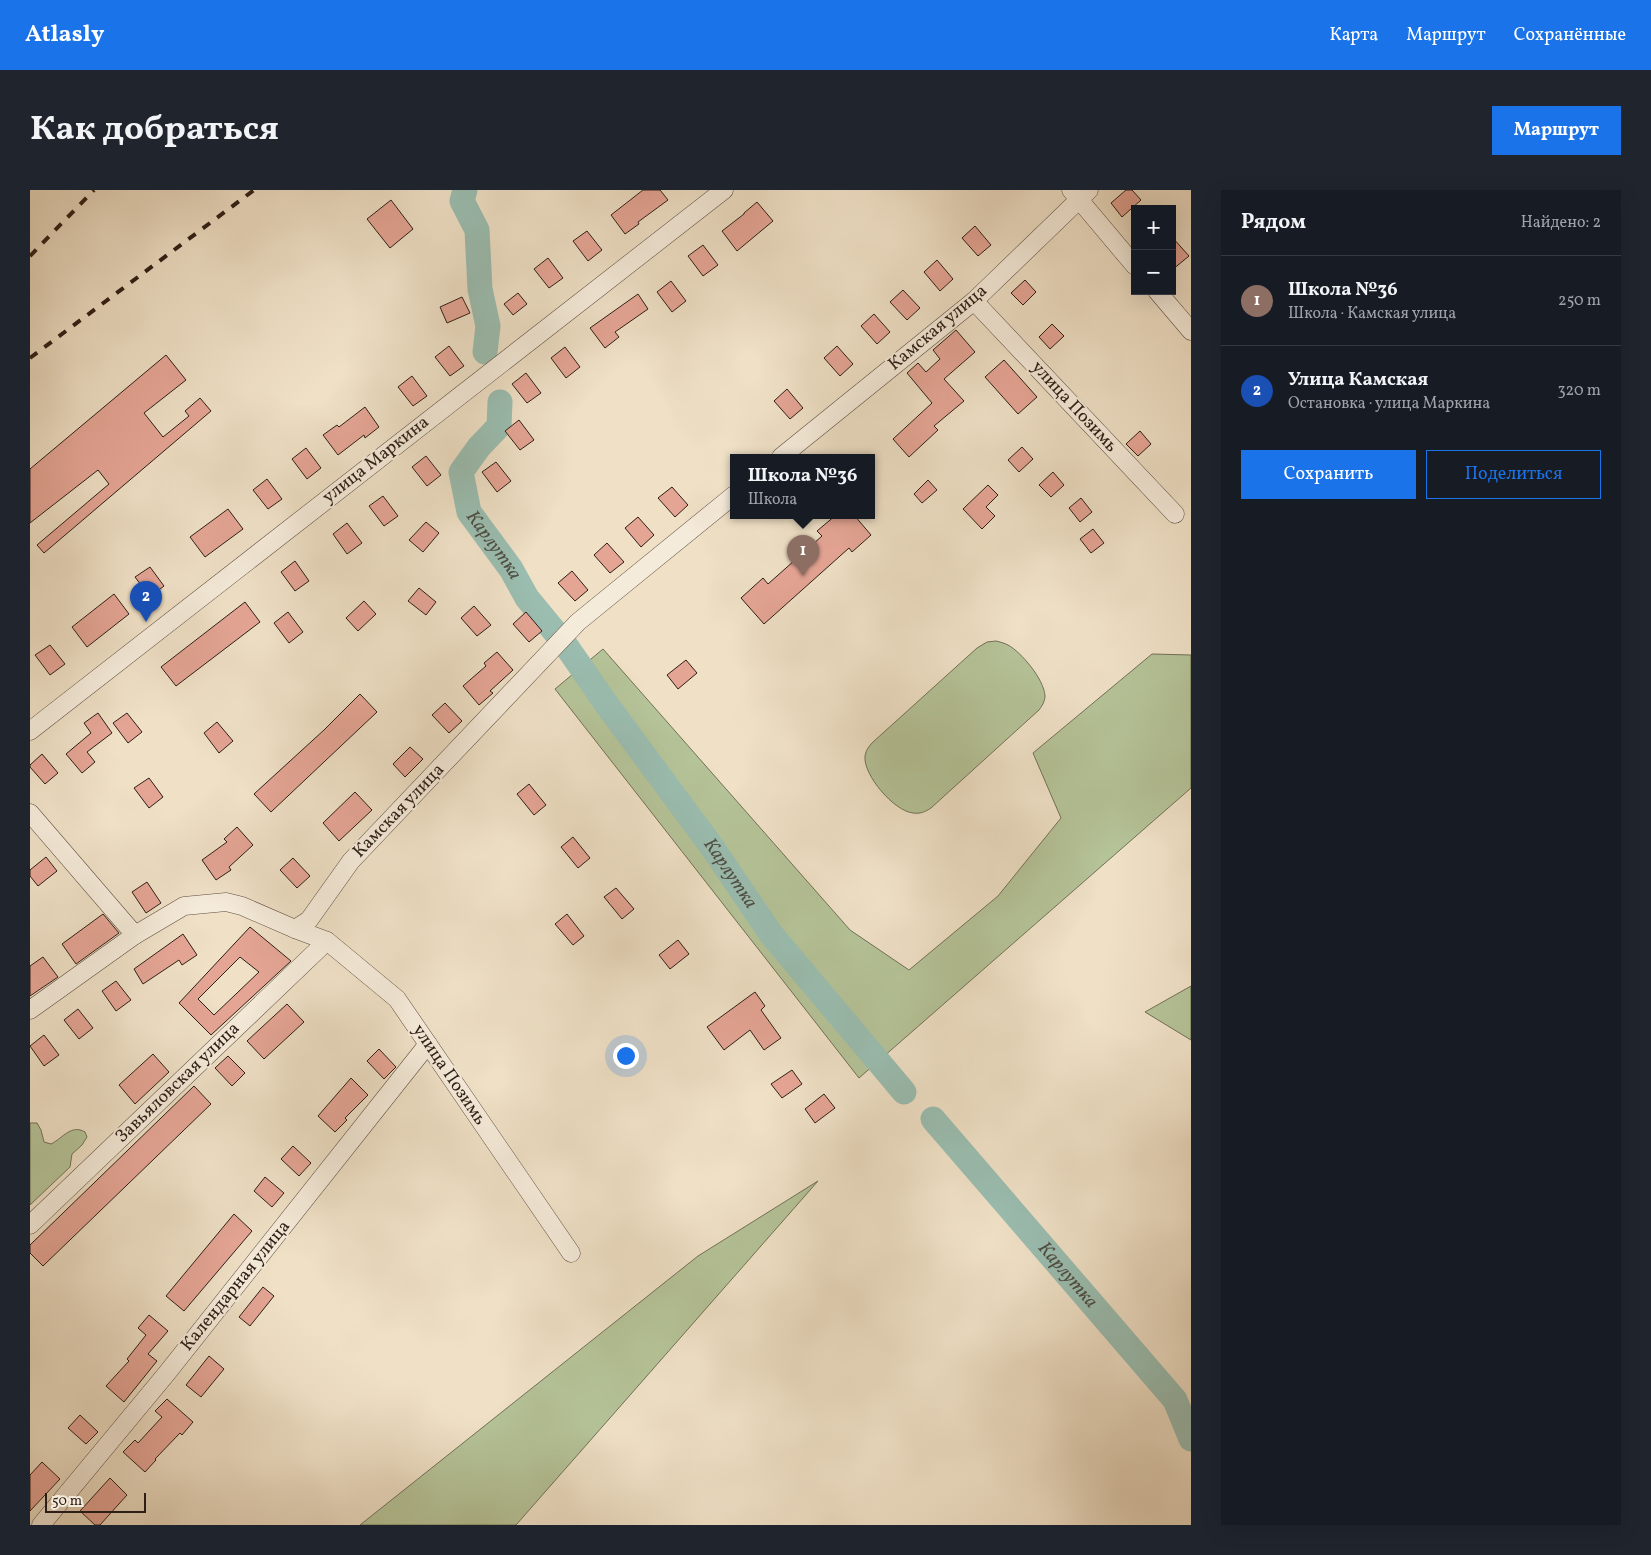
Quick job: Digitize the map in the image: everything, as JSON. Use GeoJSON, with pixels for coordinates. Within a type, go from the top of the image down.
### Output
{"type":"FeatureCollection","features":[{"type":"Feature","properties":{"kind":"street","name":"улица Маркина"},"geometry":{"type":"LineString","coordinates":[[30,731],[724,190]]}},
{"type":"Feature","properties":{"kind":"street"},"geometry":{"type":"LineString","coordinates":[[1079,193],[1131,261]]}},
{"type":"Feature","properties":{"kind":"street","name":"Камская улица"},"geometry":{"type":"LineString","coordinates":[[785,454],[974,301],[1079,193]]}},
{"type":"Feature","properties":{"kind":"street"},"geometry":{"type":"LineString","coordinates":[[1160,295],[1191,331]]}},
{"type":"Feature","properties":{"kind":"street","name":"улица Позимь"},"geometry":{"type":"LineString","coordinates":[[974,301],[1175,514]]}},
{"type":"Feature","properties":{"kind":"street","name":"Камская улица"},"geometry":{"type":"LineString","coordinates":[[295,929],[309,920],[351,861],[578,622],[730,498]]}},
{"type":"Feature","properties":{"kind":"street"},"geometry":{"type":"LineString","coordinates":[[30,813],[135,935]]}},
{"type":"Feature","properties":{"kind":"street"},"geometry":{"type":"LineString","coordinates":[[30,1010],[135,935],[184,906],[226,902],[242,906],[295,929]]}},
{"type":"Feature","properties":{"kind":"street","name":"улица Позимь"},"geometry":{"type":"LineString","coordinates":[[295,929],[327,941],[397,999],[571,1254]]}},
{"type":"Feature","properties":{"kind":"street","name":"Завьяловская улица"},"geometry":{"type":"LineString","coordinates":[[30,1225],[327,941]]}},
{"type":"Feature","properties":{"kind":"street","name":"Календарная улица"},"geometry":{"type":"LineString","coordinates":[[41,1525],[167,1373],[428,1044]]}},
{"type":"Feature","properties":{"kind":"green space"},"geometry":{"type":"Polygon","coordinates":[[[996,641],[1006,644],[1013,649],[1031,667],[1044,689],[1045,698],[1042,705],[1039,710],[931,808],[925,812],[918,813],[905,811],[889,799],[874,782],[866,764],[865,756],[867,750],[873,742],[977,648],[987,642],[996,641]]]}},
{"type":"Feature","properties":{"kind":"green space"},"geometry":{"type":"Polygon","coordinates":[[[603,649],[850,930],[909,970],[998,896],[1061,818],[1033,753],[1152,654],[1191,655],[1191,788],[859,1078],[555,689],[603,649]]]}},
{"type":"Feature","properties":{"kind":"green space"},"geometry":{"type":"Polygon","coordinates":[[[1191,986],[1191,1040],[1145,1012],[1191,986]]]}},
{"type":"Feature","properties":{"kind":"green space"},"geometry":{"type":"Polygon","coordinates":[[[30,1123],[37,1123],[44,1142],[51,1144],[75,1130],[85,1132],[87,1137],[82,1145],[72,1154],[70,1167],[30,1205],[30,1123]]]}},
{"type":"Feature","properties":{"kind":"green space"},"geometry":{"type":"Polygon","coordinates":[[[818,1181],[516,1525],[360,1525],[698,1256],[818,1181]]]}},
{"type":"Feature","properties":{"kind":"building"},"geometry":{"type":"Polygon","coordinates":[[[643,190],[660,190],[668,200],[625,234],[611,215],[643,190]]]}},
{"type":"Feature","properties":{"kind":"building"},"geometry":{"type":"Polygon","coordinates":[[[1126,190],[1132,190],[1141,200],[1135,205],[1131,205],[1131,209],[1122,217],[1111,203],[1126,190]]]}},
{"type":"Feature","properties":{"kind":"building"},"geometry":{"type":"Polygon","coordinates":[[[391,200],[413,229],[390,248],[367,219],[391,200]]]}},
{"type":"Feature","properties":{"kind":"building"},"geometry":{"type":"Polygon","coordinates":[[[757,202],[773,221],[737,251],[722,231],[757,202]]]}},
{"type":"Feature","properties":{"kind":"building"},"geometry":{"type":"Polygon","coordinates":[[[975,226],[991,245],[978,256],[962,238],[975,226]]]}},
{"type":"Feature","properties":{"kind":"building"},"geometry":{"type":"Polygon","coordinates":[[[587,231],[602,250],[588,261],[573,241],[587,231]]]}},
{"type":"Feature","properties":{"kind":"building"},"geometry":{"type":"Polygon","coordinates":[[[1176,241],[1189,256],[1176,267],[1176,241]]]}},
{"type":"Feature","properties":{"kind":"building"},"geometry":{"type":"Polygon","coordinates":[[[703,245],[718,265],[703,276],[688,256],[703,245]]]}},
{"type":"Feature","properties":{"kind":"building"},"geometry":{"type":"Polygon","coordinates":[[[548,258],[563,278],[549,288],[534,269],[548,258]]]}},
{"type":"Feature","properties":{"kind":"building"},"geometry":{"type":"Polygon","coordinates":[[[937,260],[953,279],[940,291],[924,272],[937,260]]]}},
{"type":"Feature","properties":{"kind":"building"},"geometry":{"type":"Polygon","coordinates":[[[1025,280],[1036,292],[1023,305],[1011,293],[1025,280]]]}},
{"type":"Feature","properties":{"kind":"building"},"geometry":{"type":"Polygon","coordinates":[[[671,281],[686,301],[672,312],[657,292],[671,281]]]}},
{"type":"Feature","properties":{"kind":"building"},"geometry":{"type":"Polygon","coordinates":[[[903,290],[920,308],[907,320],[890,302],[903,290]]]}},
{"type":"Feature","properties":{"kind":"building"},"geometry":{"type":"Polygon","coordinates":[[[518,293],[527,304],[513,315],[504,304],[518,293]]]}},
{"type":"Feature","properties":{"kind":"building"},"geometry":{"type":"Polygon","coordinates":[[[638,294],[648,309],[615,332],[619,337],[605,348],[590,328],[638,294]]]}},
{"type":"Feature","properties":{"kind":"building"},"geometry":{"type":"Polygon","coordinates":[[[462,297],[470,313],[447,323],[440,307],[462,297]]]}},
{"type":"Feature","properties":{"kind":"building"},"geometry":{"type":"Polygon","coordinates":[[[874,314],[890,332],[877,344],[861,326],[874,314]]]}},
{"type":"Feature","properties":{"kind":"building"},"geometry":{"type":"Polygon","coordinates":[[[1052,324],[1064,336],[1050,349],[1039,337],[1052,324]]]}},
{"type":"Feature","properties":{"kind":"building"},"geometry":{"type":"Polygon","coordinates":[[[956,330],[975,352],[944,379],[964,401],[934,426],[938,430],[909,457],[893,439],[932,403],[907,373],[918,363],[926,372],[940,359],[933,350],[956,330]]]}},
{"type":"Feature","properties":{"kind":"building"},"geometry":{"type":"Polygon","coordinates":[[[449,346],[464,366],[450,376],[435,357],[449,346]]]}},
{"type":"Feature","properties":{"kind":"building"},"geometry":{"type":"Polygon","coordinates":[[[837,346],[853,364],[840,376],[824,358],[837,346]]]}},
{"type":"Feature","properties":{"kind":"building"},"geometry":{"type":"Polygon","coordinates":[[[565,347],[580,367],[566,378],[551,358],[565,347]]]}},
{"type":"Feature","properties":{"kind":"building"},"geometry":{"type":"Polygon","coordinates":[[[166,355],[186,380],[144,413],[163,437],[189,416],[185,411],[200,398],[211,411],[44,553],[37,545],[109,484],[98,470],[30,523],[30,469],[166,355]]]}},
{"type":"Feature","properties":{"kind":"building"},"geometry":{"type":"Polygon","coordinates":[[[1004,360],[1037,397],[1018,414],[985,377],[1004,360]]]}},
{"type":"Feature","properties":{"kind":"building"},"geometry":{"type":"Polygon","coordinates":[[[526,373],[541,393],[527,403],[512,384],[526,373]]]}},
{"type":"Feature","properties":{"kind":"building"},"geometry":{"type":"Polygon","coordinates":[[[412,376],[427,396],[413,406],[398,387],[412,376]]]}},
{"type":"Feature","properties":{"kind":"building"},"geometry":{"type":"Polygon","coordinates":[[[787,389],[803,408],[790,419],[774,401],[787,389]]]}},
{"type":"Feature","properties":{"kind":"building"},"geometry":{"type":"Polygon","coordinates":[[[365,407],[379,427],[365,438],[364,435],[338,455],[323,435],[337,425],[339,427],[365,407]]]}},
{"type":"Feature","properties":{"kind":"building"},"geometry":{"type":"Polygon","coordinates":[[[519,420],[534,440],[520,450],[505,431],[519,420]]]}},
{"type":"Feature","properties":{"kind":"building"},"geometry":{"type":"Polygon","coordinates":[[[1140,431],[1151,444],[1138,456],[1126,444],[1140,431]]]}},
{"type":"Feature","properties":{"kind":"building"},"geometry":{"type":"Polygon","coordinates":[[[1022,447],[1033,459],[1019,472],[1008,460],[1022,447]]]}},
{"type":"Feature","properties":{"kind":"building"},"geometry":{"type":"Polygon","coordinates":[[[306,448],[321,468],[307,479],[292,459],[306,448]]]}},
{"type":"Feature","properties":{"kind":"building"},"geometry":{"type":"Polygon","coordinates":[[[426,456],[441,475],[427,486],[412,467],[426,456]]]}},
{"type":"Feature","properties":{"kind":"building"},"geometry":{"type":"Polygon","coordinates":[[[496,462],[511,481],[497,492],[482,472],[496,462]]]}},
{"type":"Feature","properties":{"kind":"building"},"geometry":{"type":"Polygon","coordinates":[[[1053,472],[1064,485],[1051,497],[1039,485],[1053,472]]]}},
{"type":"Feature","properties":{"kind":"building"},"geometry":{"type":"Polygon","coordinates":[[[267,479],[282,499],[268,509],[253,490],[267,479]]]}},
{"type":"Feature","properties":{"kind":"building"},"geometry":{"type":"Polygon","coordinates":[[[928,480],[937,490],[922,503],[914,494],[928,480]]]}},
{"type":"Feature","properties":{"kind":"building"},"geometry":{"type":"Polygon","coordinates":[[[988,485],[998,495],[986,507],[995,516],[982,529],[963,509],[988,485]]]}},
{"type":"Feature","properties":{"kind":"building"},"geometry":{"type":"Polygon","coordinates":[[[672,487],[688,505],[675,517],[658,498],[672,487]]]}},
{"type":"Feature","properties":{"kind":"building"},"geometry":{"type":"Polygon","coordinates":[[[383,496],[398,516],[384,526],[369,506],[383,496]]]}},
{"type":"Feature","properties":{"kind":"building"},"geometry":{"type":"Polygon","coordinates":[[[1081,498],[1092,512],[1080,522],[1069,508],[1081,498]]]}},
{"type":"Feature","properties":{"kind":"building"},"geometry":{"type":"Polygon","coordinates":[[[228,509],[243,529],[205,557],[190,537],[228,509]]]}},
{"type":"Feature","properties":{"kind":"building"},"geometry":{"type":"Polygon","coordinates":[[[638,517],[654,535],[641,547],[625,528],[638,517]]]}},
{"type":"Feature","properties":{"kind":"building"},"geometry":{"type":"Polygon","coordinates":[[[831,519],[857,519],[871,535],[852,552],[849,548],[764,624],[741,598],[763,578],[768,584],[822,536],[817,531],[831,519]]]}},
{"type":"Feature","properties":{"kind":"building"},"geometry":{"type":"Polygon","coordinates":[[[426,522],[439,533],[423,552],[409,540],[426,522]]]}},
{"type":"Feature","properties":{"kind":"building"},"geometry":{"type":"Polygon","coordinates":[[[347,523],[362,543],[347,554],[333,534],[347,523]]]}},
{"type":"Feature","properties":{"kind":"building"},"geometry":{"type":"Polygon","coordinates":[[[1093,529],[1104,543],[1091,553],[1080,539],[1093,529]]]}},
{"type":"Feature","properties":{"kind":"building"},"geometry":{"type":"Polygon","coordinates":[[[607,543],[624,562],[610,573],[594,555],[607,543]]]}},
{"type":"Feature","properties":{"kind":"building"},"geometry":{"type":"Polygon","coordinates":[[[295,561],[309,581],[295,591],[281,572],[295,561]]]}},
{"type":"Feature","properties":{"kind":"building"},"geometry":{"type":"Polygon","coordinates":[[[150,567],[164,586],[150,597],[135,577],[150,567]]]}},
{"type":"Feature","properties":{"kind":"building"},"geometry":{"type":"Polygon","coordinates":[[[572,571],[588,590],[575,601],[558,583],[572,571]]]}},
{"type":"Feature","properties":{"kind":"building"},"geometry":{"type":"Polygon","coordinates":[[[419,588],[436,602],[426,615],[408,601],[419,588]]]}},
{"type":"Feature","properties":{"kind":"building"},"geometry":{"type":"Polygon","coordinates":[[[114,594],[129,614],[87,647],[72,627],[114,594]]]}},
{"type":"Feature","properties":{"kind":"building"},"geometry":{"type":"Polygon","coordinates":[[[364,601],[376,614],[358,631],[346,618],[364,601]]]}},
{"type":"Feature","properties":{"kind":"building"},"geometry":{"type":"Polygon","coordinates":[[[245,602],[260,622],[176,686],[161,667],[245,602]]]}},
{"type":"Feature","properties":{"kind":"building"},"geometry":{"type":"Polygon","coordinates":[[[474,606],[491,625],[477,636],[461,618],[474,606]]]}},
{"type":"Feature","properties":{"kind":"building"},"geometry":{"type":"Polygon","coordinates":[[[288,612],[303,632],[289,643],[274,623],[288,612]]]}},
{"type":"Feature","properties":{"kind":"building"},"geometry":{"type":"Polygon","coordinates":[[[526,612],[542,631],[529,642],[513,624],[526,612]]]}},
{"type":"Feature","properties":{"kind":"building"},"geometry":{"type":"Polygon","coordinates":[[[50,645],[65,664],[50,675],[35,655],[50,645]]]}},
{"type":"Feature","properties":{"kind":"building"},"geometry":{"type":"Polygon","coordinates":[[[497,652],[513,670],[490,691],[493,693],[479,705],[463,686],[486,666],[484,663],[497,652]]]}},
{"type":"Feature","properties":{"kind":"building"},"geometry":{"type":"Polygon","coordinates":[[[686,660],[697,673],[678,689],[667,675],[686,660]]]}},
{"type":"Feature","properties":{"kind":"building"},"geometry":{"type":"Polygon","coordinates":[[[360,694],[377,712],[271,812],[254,794],[360,694]]]}},
{"type":"Feature","properties":{"kind":"building"},"geometry":{"type":"Polygon","coordinates":[[[445,703],[462,721],[449,733],[432,715],[445,703]]]}},
{"type":"Feature","properties":{"kind":"building"},"geometry":{"type":"Polygon","coordinates":[[[98,713],[112,733],[87,752],[95,762],[82,773],[66,754],[91,733],[84,723],[98,713]]]}},
{"type":"Feature","properties":{"kind":"building"},"geometry":{"type":"Polygon","coordinates":[[[127,713],[142,732],[128,743],[113,723],[127,713]]]}},
{"type":"Feature","properties":{"kind":"building"},"geometry":{"type":"Polygon","coordinates":[[[217,722],[233,741],[219,753],[204,733],[217,722]]]}},
{"type":"Feature","properties":{"kind":"building"},"geometry":{"type":"Polygon","coordinates":[[[410,747],[423,759],[405,777],[393,764],[410,747]]]}},
{"type":"Feature","properties":{"kind":"building"},"geometry":{"type":"Polygon","coordinates":[[[42,754],[58,773],[45,784],[30,767],[42,754]]]}},
{"type":"Feature","properties":{"kind":"building"},"geometry":{"type":"Polygon","coordinates":[[[149,778],[163,797],[149,808],[134,788],[149,778]]]}},
{"type":"Feature","properties":{"kind":"building"},"geometry":{"type":"Polygon","coordinates":[[[529,784],[546,805],[534,815],[517,794],[529,784]]]}},
{"type":"Feature","properties":{"kind":"building"},"geometry":{"type":"Polygon","coordinates":[[[355,792],[372,810],[339,841],[323,823],[355,792]]]}},
{"type":"Feature","properties":{"kind":"building"},"geometry":{"type":"Polygon","coordinates":[[[237,827],[253,845],[229,867],[231,870],[216,880],[202,860],[227,842],[224,839],[237,827]]]}},
{"type":"Feature","properties":{"kind":"building"},"geometry":{"type":"Polygon","coordinates":[[[573,837],[590,858],[578,868],[561,847],[573,837]]]}},
{"type":"Feature","properties":{"kind":"building"},"geometry":{"type":"Polygon","coordinates":[[[46,857],[57,871],[38,886],[30,876],[30,870],[46,857]]]}},
{"type":"Feature","properties":{"kind":"building"},"geometry":{"type":"Polygon","coordinates":[[[293,858],[310,876],[297,888],[280,870],[293,858]]]}},
{"type":"Feature","properties":{"kind":"building"},"geometry":{"type":"Polygon","coordinates":[[[147,882],[161,903],[146,913],[132,892],[147,882]]]}},
{"type":"Feature","properties":{"kind":"building"},"geometry":{"type":"Polygon","coordinates":[[[616,888],[634,909],[622,919],[604,897],[616,888]]]}},
{"type":"Feature","properties":{"kind":"building"},"geometry":{"type":"Polygon","coordinates":[[[103,914],[119,933],[76,964],[62,944],[103,914]]]}},
{"type":"Feature","properties":{"kind":"building"},"geometry":{"type":"Polygon","coordinates":[[[567,914],[584,936],[573,945],[555,924],[567,914]]]}},
{"type":"Feature","properties":{"kind":"building"},"geometry":{"type":"Polygon","coordinates":[[[250,927],[291,961],[211,1035],[179,1003],[250,927]],[[240,957],[198,999],[214,1015],[259,972],[240,957]]]}},
{"type":"Feature","properties":{"kind":"building"},"geometry":{"type":"Polygon","coordinates":[[[183,934],[197,955],[182,965],[179,960],[143,984],[134,969],[183,934]]]}},
{"type":"Feature","properties":{"kind":"building"},"geometry":{"type":"Polygon","coordinates":[[[678,940],[689,954],[670,969],[659,955],[678,940]]]}},
{"type":"Feature","properties":{"kind":"building"},"geometry":{"type":"Polygon","coordinates":[[[43,957],[58,977],[30,996],[30,966],[43,957]]]}},
{"type":"Feature","properties":{"kind":"building"},"geometry":{"type":"Polygon","coordinates":[[[116,981],[131,1000],[116,1011],[102,991],[116,981]]]}},
{"type":"Feature","properties":{"kind":"building"},"geometry":{"type":"Polygon","coordinates":[[[755,992],[765,1006],[761,1010],[781,1038],[764,1050],[750,1030],[724,1050],[707,1027],[755,992]]]}},
{"type":"Feature","properties":{"kind":"building"},"geometry":{"type":"Polygon","coordinates":[[[287,1004],[304,1022],[264,1059],[247,1041],[287,1004]]]}},
{"type":"Feature","properties":{"kind":"building"},"geometry":{"type":"Polygon","coordinates":[[[78,1009],[93,1028],[79,1039],[64,1020],[78,1009]]]}},
{"type":"Feature","properties":{"kind":"building"},"geometry":{"type":"Polygon","coordinates":[[[44,1035],[59,1055],[44,1066],[30,1046],[44,1035]]]}},
{"type":"Feature","properties":{"kind":"building"},"geometry":{"type":"Polygon","coordinates":[[[379,1049],[396,1067],[384,1079],[367,1061],[379,1049]]]}},
{"type":"Feature","properties":{"kind":"building"},"geometry":{"type":"Polygon","coordinates":[[[153,1054],[169,1072],[135,1104],[119,1085],[153,1054]]]}},
{"type":"Feature","properties":{"kind":"building"},"geometry":{"type":"Polygon","coordinates":[[[228,1056],[245,1073],[232,1086],[215,1068],[228,1056]]]}},
{"type":"Feature","properties":{"kind":"building"},"geometry":{"type":"Polygon","coordinates":[[[792,1070],[802,1084],[782,1098],[771,1084],[792,1070]]]}},
{"type":"Feature","properties":{"kind":"building"},"geometry":{"type":"Polygon","coordinates":[[[351,1078],[368,1095],[345,1118],[347,1120],[335,1132],[318,1116],[351,1078]]]}},
{"type":"Feature","properties":{"kind":"building"},"geometry":{"type":"Polygon","coordinates":[[[194,1086],[211,1104],[43,1266],[30,1253],[30,1245],[194,1086]]]}},
{"type":"Feature","properties":{"kind":"building"},"geometry":{"type":"Polygon","coordinates":[[[824,1094],[835,1108],[815,1123],[805,1109],[824,1094]]]}},
{"type":"Feature","properties":{"kind":"building"},"geometry":{"type":"Polygon","coordinates":[[[293,1146],[311,1163],[299,1176],[281,1159],[293,1146]]]}},
{"type":"Feature","properties":{"kind":"building"},"geometry":{"type":"Polygon","coordinates":[[[265,1177],[284,1193],[272,1207],[254,1191],[265,1177]]]}},
{"type":"Feature","properties":{"kind":"building"},"geometry":{"type":"Polygon","coordinates":[[[234,1214],[252,1231],[184,1311],[166,1296],[234,1214]]]}},
{"type":"Feature","properties":{"kind":"building"},"geometry":{"type":"Polygon","coordinates":[[[263,1287],[274,1296],[250,1326],[239,1317],[263,1287]]]}},
{"type":"Feature","properties":{"kind":"building"},"geometry":{"type":"Polygon","coordinates":[[[149,1315],[168,1331],[148,1354],[157,1361],[124,1402],[106,1386],[129,1361],[127,1359],[146,1335],[138,1328],[149,1315]]]}},
{"type":"Feature","properties":{"kind":"building"},"geometry":{"type":"Polygon","coordinates":[[[209,1356],[224,1369],[201,1397],[186,1385],[209,1356]]]}},
{"type":"Feature","properties":{"kind":"building"},"geometry":{"type":"Polygon","coordinates":[[[167,1399],[193,1422],[182,1435],[180,1433],[155,1459],[145,1472],[123,1452],[135,1440],[138,1443],[162,1417],[155,1411],[167,1399]]]}},
{"type":"Feature","properties":{"kind":"building"},"geometry":{"type":"Polygon","coordinates":[[[80,1415],[98,1432],[86,1444],[68,1428],[80,1415]]]}},
{"type":"Feature","properties":{"kind":"building"},"geometry":{"type":"Polygon","coordinates":[[[42,1462],[60,1479],[30,1511],[30,1475],[42,1462]]]}},
{"type":"Feature","properties":{"kind":"building"},"geometry":{"type":"Polygon","coordinates":[[[110,1478],[127,1495],[100,1525],[95,1525],[80,1511],[110,1478]]]}},
{"type":"Feature","properties":{"kind":"waterway","name":"Карлутка"},"geometry":{"type":"LineString","coordinates":[[465,190],[462,201],[477,230],[480,289],[488,326],[485,352]]}},
{"type":"Feature","properties":{"kind":"waterway","name":"Карлутка"},"geometry":{"type":"LineString","coordinates":[[500,402],[499,426],[479,447],[461,472],[469,512],[511,569],[527,598],[555,632]]}},
{"type":"Feature","properties":{"kind":"waterway","name":"Карлутка"},"geometry":{"type":"LineString","coordinates":[[567,647],[607,705],[712,847],[771,934],[904,1092]]}},
{"type":"Feature","properties":{"kind":"waterway","name":"Карлутка"},"geometry":{"type":"LineString","coordinates":[[933,1119],[1175,1400],[1191,1439]]}},
{"type":"Feature","properties":{"kind":"railway"},"geometry":{"type":"LineString","coordinates":[[30,256],[94,190]]}},
{"type":"Feature","properties":{"kind":"railway"},"geometry":{"type":"LineString","coordinates":[[30,358],[254,190]]}},
{"type":"Feature","properties":{"kind":"place","name":"Школа №36"},"geometry":{"type":"Point","coordinates":[803,576]}},
{"type":"Feature","properties":{"kind":"place","name":"Улица Камская"},"geometry":{"type":"Point","coordinates":[146,622]}}]}
